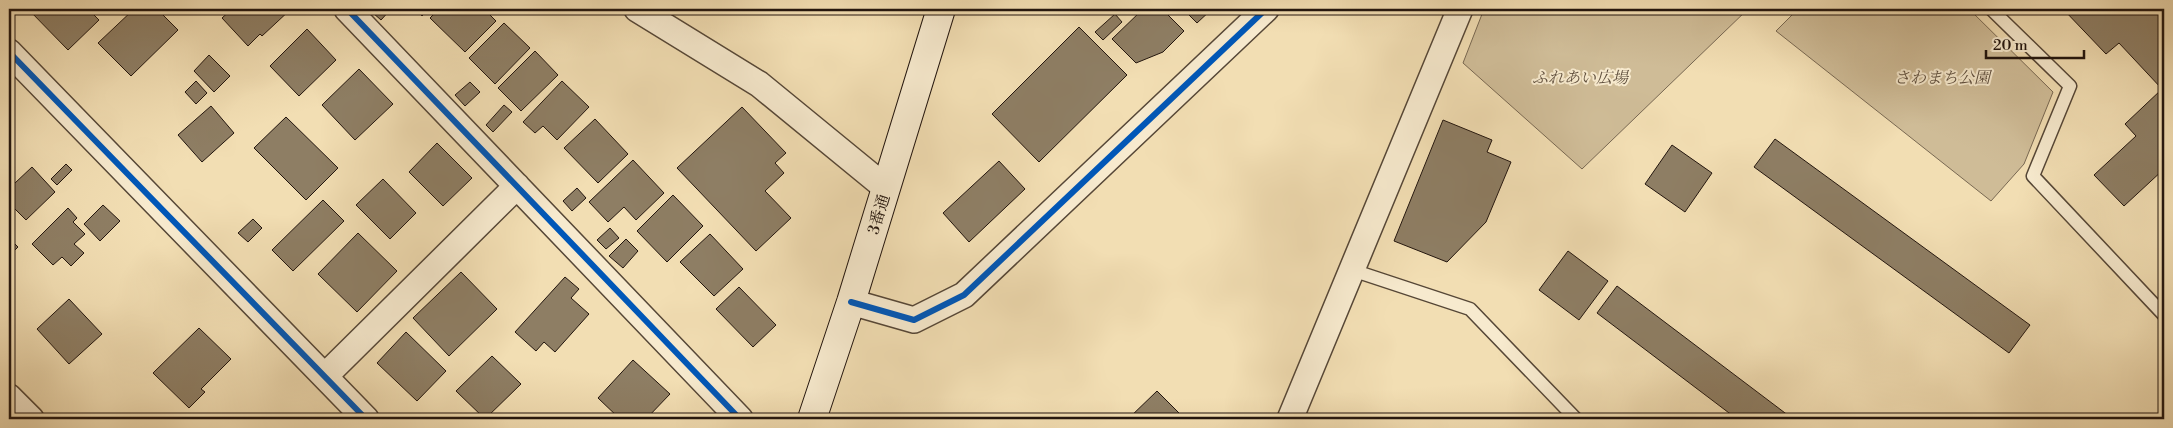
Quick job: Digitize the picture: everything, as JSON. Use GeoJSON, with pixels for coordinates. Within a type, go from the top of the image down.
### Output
{"type":"FeatureCollection","features":[{"type":"Feature","properties":{"kind":"main road","name":"3番通"},"geometry":{"type":"LineString","coordinates":[[812,419],[851,302],[941,9]]}},
{"type":"Feature","properties":{"kind":"street"},"geometry":{"type":"LineString","coordinates":[[347,9],[740,419]]}},
{"type":"Feature","properties":{"kind":"street"},"geometry":{"type":"LineString","coordinates":[[637,9],[759,84],[886,188]]}},
{"type":"Feature","properties":{"kind":"street"},"geometry":{"type":"LineString","coordinates":[[851,302],[914,320],[964,295],[1266,9]]}},
{"type":"Feature","properties":{"kind":"street"},"geometry":{"type":"LineString","coordinates":[[1290,419],[1460,9]]}},
{"type":"Feature","properties":{"kind":"street"},"geometry":{"type":"LineString","coordinates":[[9,52],[366,419]]}},
{"type":"Feature","properties":{"kind":"street"},"geometry":{"type":"LineString","coordinates":[[325,376],[517,186]]}},
{"type":"Feature","properties":{"kind":"street"},"geometry":{"type":"LineString","coordinates":[[9,397],[30,419]]}},
{"type":"Feature","properties":{"kind":"lane"},"geometry":{"type":"LineString","coordinates":[[1991,9],[2070,86],[2033,176],[2164,315]]}},
{"type":"Feature","properties":{"kind":"lane"},"geometry":{"type":"LineString","coordinates":[[1352,270],[1470,309],[1576,419]]}},
{"type":"Feature","properties":{"kind":"green space","name":"ふれあい広場"},"geometry":{"type":"Polygon","coordinates":[[[1484,9],[1748,9],[1582,169],[1463,63],[1484,9]]]}},
{"type":"Feature","properties":{"kind":"green space","name":"さわまち公園"},"geometry":{"type":"Polygon","coordinates":[[[1798,9],[1969,9],[2053,92],[2024,164],[1991,201],[1776,31],[1798,9]]]}},
{"type":"Feature","properties":{"kind":"building"},"geometry":{"type":"Polygon","coordinates":[[[28,9],[88,9],[99,20],[68,50],[28,9]]]}},
{"type":"Feature","properties":{"kind":"building"},"geometry":{"type":"Polygon","coordinates":[[[134,9],[157,9],[178,30],[131,76],[98,43],[134,9]]]}},
{"type":"Feature","properties":{"kind":"building"},"geometry":{"type":"Polygon","coordinates":[[[232,9],[291,9],[262,36],[260,34],[248,46],[222,18],[232,9]]]}},
{"type":"Feature","properties":{"kind":"building"},"geometry":{"type":"Polygon","coordinates":[[[377,9],[391,9],[381,20],[373,13],[377,9]]]}},
{"type":"Feature","properties":{"kind":"building"},"geometry":{"type":"Polygon","coordinates":[[[416,9],[429,9],[422,16],[416,9]]]}},
{"type":"Feature","properties":{"kind":"building"},"geometry":{"type":"Polygon","coordinates":[[[439,9],[484,9],[496,21],[465,52],[430,18],[439,9]]]}},
{"type":"Feature","properties":{"kind":"building"},"geometry":{"type":"Polygon","coordinates":[[[1143,9],[1162,9],[1184,31],[1163,52],[1136,63],[1112,39],[1143,9]]]}},
{"type":"Feature","properties":{"kind":"building"},"geometry":{"type":"Polygon","coordinates":[[[1183,9],[1212,9],[1197,23],[1183,9]]]}},
{"type":"Feature","properties":{"kind":"building"},"geometry":{"type":"Polygon","coordinates":[[[2063,9],[2164,9],[2164,169],[2124,206],[2094,175],[2136,136],[2125,124],[2162,89],[2119,43],[2106,54],[2063,9]]]}},
{"type":"Feature","properties":{"kind":"building"},"geometry":{"type":"Polygon","coordinates":[[[1115,14],[1122,22],[1103,40],[1095,32],[1115,14]]]}},
{"type":"Feature","properties":{"kind":"building"},"geometry":{"type":"Polygon","coordinates":[[[504,23],[530,48],[495,84],[469,58],[504,23]]]}},
{"type":"Feature","properties":{"kind":"building"},"geometry":{"type":"Polygon","coordinates":[[[1079,27],[1127,75],[1039,162],[992,114],[1079,27]]]}},
{"type":"Feature","properties":{"kind":"building"},"geometry":{"type":"Polygon","coordinates":[[[307,29],[336,60],[299,96],[270,66],[307,29]]]}},
{"type":"Feature","properties":{"kind":"building"},"geometry":{"type":"Polygon","coordinates":[[[535,51],[558,75],[521,111],[498,88],[535,51]]]}},
{"type":"Feature","properties":{"kind":"building"},"geometry":{"type":"Polygon","coordinates":[[[209,55],[230,76],[214,92],[194,71],[209,55]]]}},
{"type":"Feature","properties":{"kind":"building"},"geometry":{"type":"Polygon","coordinates":[[[359,69],[393,104],[355,140],[322,105],[359,69]]]}},
{"type":"Feature","properties":{"kind":"building"},"geometry":{"type":"Polygon","coordinates":[[[196,81],[207,93],[196,104],[185,92],[196,81]]]}},
{"type":"Feature","properties":{"kind":"building"},"geometry":{"type":"Polygon","coordinates":[[[562,81],[589,107],[557,140],[543,126],[535,133],[523,122],[562,81]]]}},
{"type":"Feature","properties":{"kind":"building"},"geometry":{"type":"Polygon","coordinates":[[[470,82],[480,92],[465,106],[455,95],[470,82]]]}},
{"type":"Feature","properties":{"kind":"building"},"geometry":{"type":"Polygon","coordinates":[[[504,105],[512,112],[493,132],[486,125],[504,105]]]}},
{"type":"Feature","properties":{"kind":"building"},"geometry":{"type":"Polygon","coordinates":[[[211,106],[234,133],[202,162],[178,135],[211,106]]]}},
{"type":"Feature","properties":{"kind":"building"},"geometry":{"type":"Polygon","coordinates":[[[742,107],[786,153],[775,163],[784,173],[765,191],[791,218],[756,251],[677,168],[742,107]]]}},
{"type":"Feature","properties":{"kind":"building"},"geometry":{"type":"Polygon","coordinates":[[[286,117],[338,168],[306,200],[254,148],[286,117]]]}},
{"type":"Feature","properties":{"kind":"building"},"geometry":{"type":"Polygon","coordinates":[[[595,119],[628,154],[598,183],[564,148],[595,119]]]}},
{"type":"Feature","properties":{"kind":"building"},"geometry":{"type":"Polygon","coordinates":[[[1443,120],[1492,140],[1487,152],[1511,162],[1486,222],[1447,262],[1394,241],[1443,120]]]}},
{"type":"Feature","properties":{"kind":"building"},"geometry":{"type":"Polygon","coordinates":[[[1775,139],[2030,325],[2009,353],[1754,167],[1775,139]]]}},
{"type":"Feature","properties":{"kind":"building"},"geometry":{"type":"Polygon","coordinates":[[[437,143],[472,178],[443,206],[409,172],[437,143]]]}},
{"type":"Feature","properties":{"kind":"building"},"geometry":{"type":"Polygon","coordinates":[[[1672,145],[1712,173],[1685,212],[1645,184],[1672,145]]]}},
{"type":"Feature","properties":{"kind":"building"},"geometry":{"type":"Polygon","coordinates":[[[633,160],[664,193],[636,220],[624,207],[608,222],[589,202],[633,160]]]}},
{"type":"Feature","properties":{"kind":"building"},"geometry":{"type":"Polygon","coordinates":[[[999,161],[1025,189],[969,242],[943,213],[999,161]]]}},
{"type":"Feature","properties":{"kind":"building"},"geometry":{"type":"Polygon","coordinates":[[[66,164],[72,170],[57,185],[51,179],[66,164]]]}},
{"type":"Feature","properties":{"kind":"building"},"geometry":{"type":"Polygon","coordinates":[[[32,167],[55,192],[26,220],[9,203],[9,184],[12,181],[15,183],[32,167]]]}},
{"type":"Feature","properties":{"kind":"building"},"geometry":{"type":"Polygon","coordinates":[[[383,179],[416,213],[390,239],[356,205],[383,179]]]}},
{"type":"Feature","properties":{"kind":"building"},"geometry":{"type":"Polygon","coordinates":[[[577,188],[586,198],[572,211],[563,201],[577,188]]]}},
{"type":"Feature","properties":{"kind":"building"},"geometry":{"type":"Polygon","coordinates":[[[673,195],[703,226],[667,262],[637,231],[673,195]]]}},
{"type":"Feature","properties":{"kind":"building"},"geometry":{"type":"Polygon","coordinates":[[[323,200],[344,221],[293,271],[272,250],[323,200]]]}},
{"type":"Feature","properties":{"kind":"building"},"geometry":{"type":"Polygon","coordinates":[[[103,205],[120,221],[100,241],[84,224],[103,205]]]}},
{"type":"Feature","properties":{"kind":"building"},"geometry":{"type":"Polygon","coordinates":[[[68,208],[77,218],[73,222],[85,234],[74,244],[84,253],[71,266],[62,257],[53,265],[32,244],[68,208]]]}},
{"type":"Feature","properties":{"kind":"building"},"geometry":{"type":"Polygon","coordinates":[[[253,219],[262,228],[248,242],[238,233],[253,219]]]}},
{"type":"Feature","properties":{"kind":"building"},"geometry":{"type":"Polygon","coordinates":[[[610,228],[619,238],[606,249],[597,240],[610,228]]]}},
{"type":"Feature","properties":{"kind":"building"},"geometry":{"type":"Polygon","coordinates":[[[358,233],[397,271],[357,312],[318,274],[358,233]]]}},
{"type":"Feature","properties":{"kind":"building"},"geometry":{"type":"Polygon","coordinates":[[[710,234],[743,269],[714,296],[680,262],[710,234]]]}},
{"type":"Feature","properties":{"kind":"building"},"geometry":{"type":"Polygon","coordinates":[[[9,238],[18,247],[9,256],[9,238]]]}},
{"type":"Feature","properties":{"kind":"building"},"geometry":{"type":"Polygon","coordinates":[[[626,239],[638,251],[623,268],[609,256],[626,239]]]}},
{"type":"Feature","properties":{"kind":"building"},"geometry":{"type":"Polygon","coordinates":[[[1568,251],[1608,281],[1579,320],[1539,290],[1568,251]]]}},
{"type":"Feature","properties":{"kind":"building"},"geometry":{"type":"Polygon","coordinates":[[[461,272],[497,309],[449,356],[413,318],[461,272]]]}},
{"type":"Feature","properties":{"kind":"building"},"geometry":{"type":"Polygon","coordinates":[[[565,277],[579,289],[571,298],[589,314],[555,352],[544,342],[536,351],[515,332],[565,277]]]}},
{"type":"Feature","properties":{"kind":"building"},"geometry":{"type":"Polygon","coordinates":[[[1617,286],[1793,419],[1737,419],[1597,313],[1617,286]]]}},
{"type":"Feature","properties":{"kind":"building"},"geometry":{"type":"Polygon","coordinates":[[[739,287],[776,325],[753,347],[716,309],[739,287]]]}},
{"type":"Feature","properties":{"kind":"building"},"geometry":{"type":"Polygon","coordinates":[[[69,299],[102,334],[69,364],[37,329],[69,299]]]}},
{"type":"Feature","properties":{"kind":"building"},"geometry":{"type":"Polygon","coordinates":[[[199,328],[231,359],[201,389],[205,392],[189,408],[153,373],[199,328]]]}},
{"type":"Feature","properties":{"kind":"building"},"geometry":{"type":"Polygon","coordinates":[[[406,332],[446,371],[417,401],[377,363],[406,332]]]}},
{"type":"Feature","properties":{"kind":"building"},"geometry":{"type":"Polygon","coordinates":[[[492,356],[521,384],[485,419],[456,391],[492,356]]]}},
{"type":"Feature","properties":{"kind":"building"},"geometry":{"type":"Polygon","coordinates":[[[633,360],[670,394],[646,419],[620,419],[598,398],[633,360]]]}},
{"type":"Feature","properties":{"kind":"building"},"geometry":{"type":"Polygon","coordinates":[[[1157,391],[1185,419],[1128,419],[1157,391]]]}},
{"type":"Feature","properties":{"kind":"cycle path"},"geometry":{"type":"LineString","coordinates":[[347,9],[740,419]]}},
{"type":"Feature","properties":{"kind":"cycle path"},"geometry":{"type":"LineString","coordinates":[[851,302],[914,320],[964,295],[1266,9]]}},
{"type":"Feature","properties":{"kind":"cycle path"},"geometry":{"type":"LineString","coordinates":[[9,52],[366,419]]}}]}
